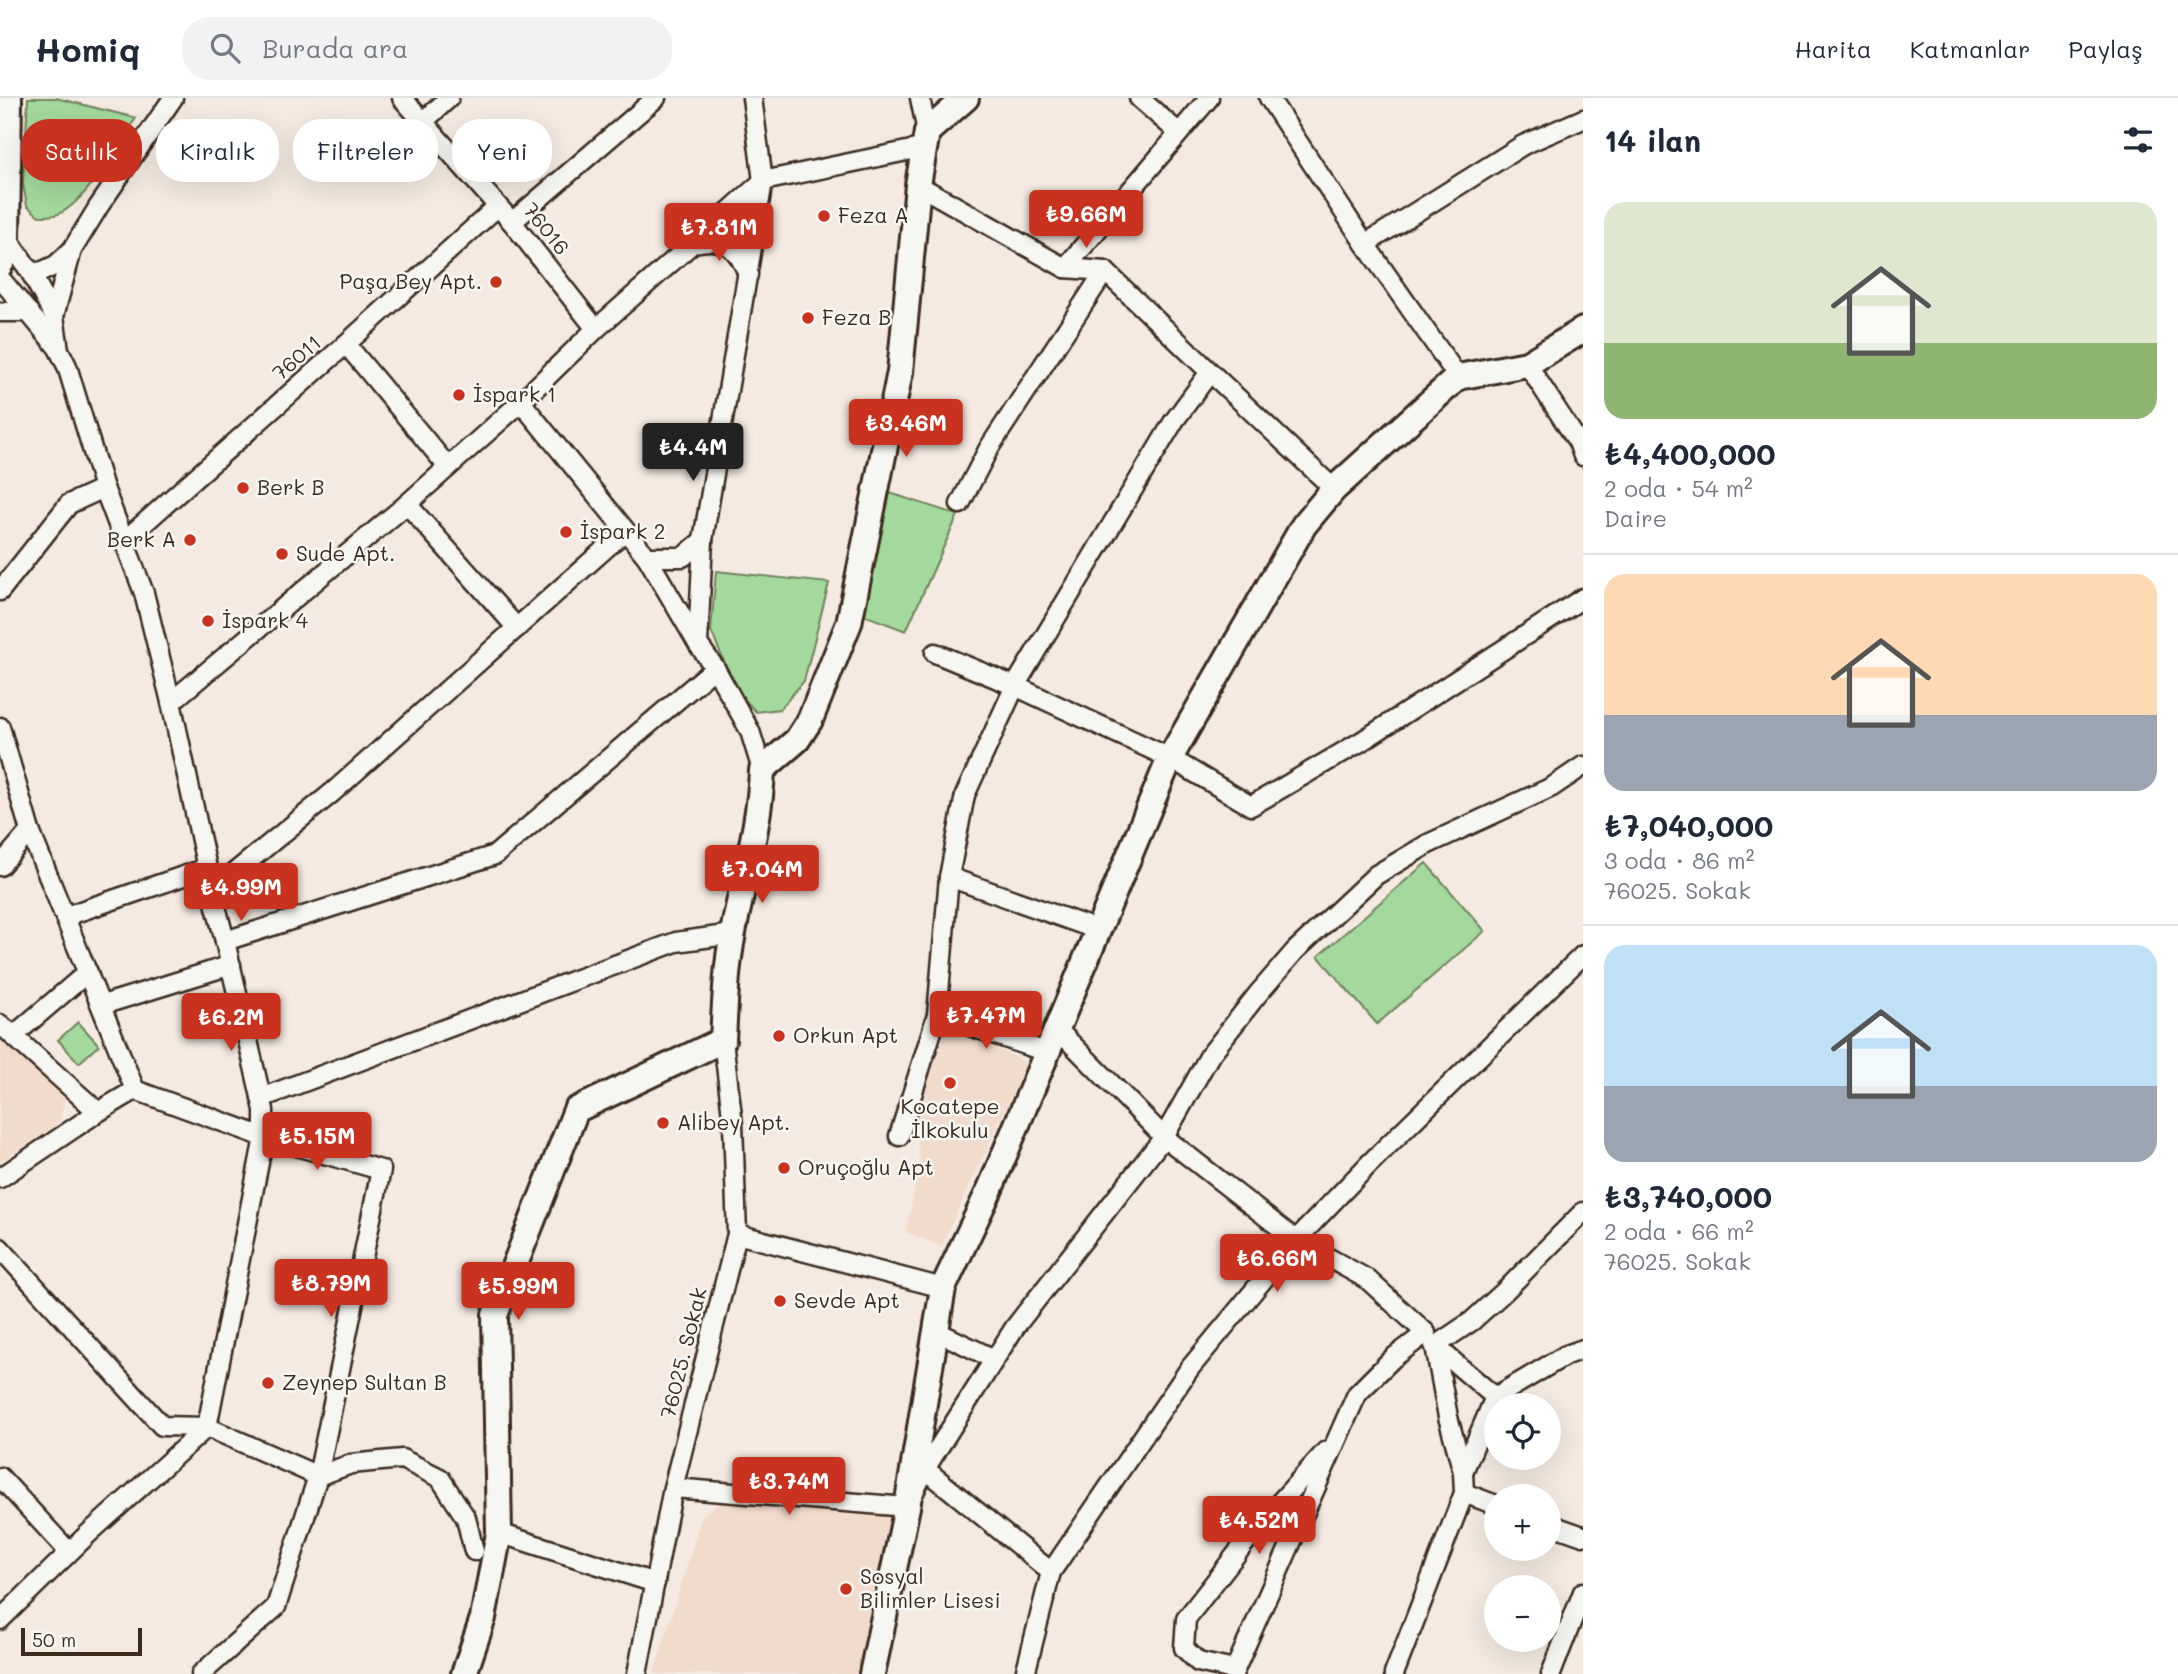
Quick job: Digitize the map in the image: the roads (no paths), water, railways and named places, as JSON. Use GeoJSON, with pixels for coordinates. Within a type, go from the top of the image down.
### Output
{"type":"FeatureCollection","features":[{"type":"Feature","properties":{"kind":"street"},"geometry":{"type":"LineString","coordinates":[[0,265],[6,257],[8,246],[3,232],[9,98]]}},
{"type":"Feature","properties":{"kind":"street"},"geometry":{"type":"LineString","coordinates":[[31,273],[56,265],[72,250],[173,98]]}},
{"type":"Feature","properties":{"kind":"street","name":"76016"},"geometry":{"type":"LineString","coordinates":[[402,98],[422,119]]}},
{"type":"Feature","properties":{"kind":"street"},"geometry":{"type":"LineString","coordinates":[[426,119],[449,98]]}},
{"type":"Feature","properties":{"kind":"street"},"geometry":{"type":"LineString","coordinates":[[512,222],[656,98]]}},
{"type":"Feature","properties":{"kind":"street"},"geometry":{"type":"LineString","coordinates":[[698,644],[703,540],[763,181],[752,98]]}},
{"type":"Feature","properties":{"kind":"street"},"geometry":{"type":"LineString","coordinates":[[762,770],[797,740],[810,720],[849,623],[900,372],[918,186],[927,139],[920,98]]}},
{"type":"Feature","properties":{"kind":"street"},"geometry":{"type":"LineString","coordinates":[[171,702],[407,504],[522,402],[596,329],[763,181],[927,139],[966,98]]}},
{"type":"Feature","properties":{"kind":"street"},"geometry":{"type":"LineString","coordinates":[[1139,98],[1179,134]]}},
{"type":"Feature","properties":{"kind":"street"},"geometry":{"type":"LineString","coordinates":[[1065,268],[1209,98]]}},
{"type":"Feature","properties":{"kind":"street"},"geometry":{"type":"LineString","coordinates":[[1269,98],[1364,244],[1458,377]]}},
{"type":"Feature","properties":{"kind":"street"},"geometry":{"type":"LineString","coordinates":[[1364,244],[1522,145],[1583,120]]}},
{"type":"Feature","properties":{"kind":"street","name":"76016"},"geometry":{"type":"LineString","coordinates":[[438,137],[512,222],[596,329]]}},
{"type":"Feature","properties":{"kind":"street"},"geometry":{"type":"LineString","coordinates":[[918,186],[1065,268],[1105,271],[1334,489]]}},
{"type":"Feature","properties":{"kind":"street","name":"76011"},"geometry":{"type":"LineString","coordinates":[[124,541],[498,206]]}},
{"type":"Feature","properties":{"kind":"street"},"geometry":{"type":"LineString","coordinates":[[3,232],[31,273],[54,316],[59,350]]}},
{"type":"Feature","properties":{"kind":"street"},"geometry":{"type":"LineString","coordinates":[[694,243],[708,240],[722,242],[734,249],[743,261],[748,275]]}},
{"type":"Feature","properties":{"kind":"street"},"geometry":{"type":"LineString","coordinates":[[54,316],[72,250]]}},
{"type":"Feature","properties":{"kind":"street"},"geometry":{"type":"LineString","coordinates":[[960,504],[989,448],[1105,271]]}},
{"type":"Feature","properties":{"kind":"street"},"geometry":{"type":"LineString","coordinates":[[0,278],[59,350],[67,366],[104,488],[144,593],[264,1110],[264,1137],[207,1427],[69,1552],[0,1620]]}},
{"type":"Feature","properties":{"kind":"street"},"geometry":{"type":"LineString","coordinates":[[0,312],[29,312]]}},
{"type":"Feature","properties":{"kind":"street"},"geometry":{"type":"LineString","coordinates":[[872,1674],[907,1507],[943,1287],[990,1189],[1170,758],[1304,525],[1334,489],[1458,377],[1527,364],[1583,330]]}},
{"type":"Feature","properties":{"kind":"street"},"geometry":{"type":"LineString","coordinates":[[346,344],[448,467]]}},
{"type":"Feature","properties":{"kind":"street"},"geometry":{"type":"LineString","coordinates":[[1527,364],[1581,446]]}},
{"type":"Feature","properties":{"kind":"street"},"geometry":{"type":"LineString","coordinates":[[899,1136],[937,1014],[949,877],[965,795],[1015,686],[1174,421],[1210,372]]}},
{"type":"Feature","properties":{"kind":"street"},"geometry":{"type":"LineString","coordinates":[[464,1674],[483,1618],[499,1533],[495,1315],[576,1110],[723,1040],[727,974],[759,809],[762,770],[750,731],[716,668],[698,644],[647,557],[522,402]]}},
{"type":"Feature","properties":{"kind":"street"},"geometry":{"type":"LineString","coordinates":[[0,591],[69,504],[104,488]]}},
{"type":"Feature","properties":{"kind":"street"},"geometry":{"type":"LineString","coordinates":[[407,504],[517,628]]}},
{"type":"Feature","properties":{"kind":"street"},"geometry":{"type":"LineString","coordinates":[[212,891],[333,792],[625,531]]}},
{"type":"Feature","properties":{"kind":"street"},"geometry":{"type":"LineString","coordinates":[[647,557],[683,557],[703,540]]}},
{"type":"Feature","properties":{"kind":"street"},"geometry":{"type":"LineString","coordinates":[[935,653],[1015,686],[1170,758],[1251,806],[1362,741],[1583,598]]}},
{"type":"Feature","properties":{"kind":"street"},"geometry":{"type":"LineString","coordinates":[[225,941],[495,855],[716,668]]}},
{"type":"Feature","properties":{"kind":"street"},"geometry":{"type":"LineString","coordinates":[[0,727],[30,831],[135,1090],[264,1137],[382,1170],[318,1476],[276,1606],[201,1674]]}},
{"type":"Feature","properties":{"kind":"street"},"geometry":{"type":"LineString","coordinates":[[907,1507],[925,1469],[1014,1327],[1164,1137],[1210,1055],[1295,951],[1376,874],[1428,845],[1552,788],[1583,766]]}},
{"type":"Feature","properties":{"kind":"street"},"geometry":{"type":"LineString","coordinates":[[0,866],[30,831]]}},
{"type":"Feature","properties":{"kind":"street"},"geometry":{"type":"LineString","coordinates":[[66,916],[207,867]]}},
{"type":"Feature","properties":{"kind":"street"},"geometry":{"type":"LineString","coordinates":[[949,877],[1098,930]]}},
{"type":"Feature","properties":{"kind":"street"},"geometry":{"type":"LineString","coordinates":[[261,1098],[676,942],[733,934]]}},
{"type":"Feature","properties":{"kind":"street"},"geometry":{"type":"LineString","coordinates":[[1025,1674],[1051,1572],[1190,1368],[1296,1240],[1583,955]]}},
{"type":"Feature","properties":{"kind":"street"},"geometry":{"type":"LineString","coordinates":[[102,1005],[231,965]]}},
{"type":"Feature","properties":{"kind":"street"},"geometry":{"type":"LineString","coordinates":[[88,972],[6,1030],[98,1112]]}},
{"type":"Feature","properties":{"kind":"street"},"geometry":{"type":"LineString","coordinates":[[937,1014],[1046,1052]]}},
{"type":"Feature","properties":{"kind":"street"},"geometry":{"type":"LineString","coordinates":[[1056,1028],[1164,1137],[1296,1240],[1367,1279],[1490,1393]]}},
{"type":"Feature","properties":{"kind":"street","name":"76025. Sokak"},"geometry":{"type":"LineString","coordinates":[[637,1674],[673,1488],[737,1234],[733,1124],[723,1040]]}},
{"type":"Feature","properties":{"kind":"street"},"geometry":{"type":"LineString","coordinates":[[0,1178],[135,1090]]}},
{"type":"Feature","properties":{"kind":"street"},"geometry":{"type":"LineString","coordinates":[[1338,1437],[1255,1530],[1186,1619],[1184,1647],[1198,1661],[1234,1672],[1338,1437],[1357,1394],[1393,1358],[1472,1321],[1583,1212]]}},
{"type":"Feature","properties":{"kind":"street"},"geometry":{"type":"LineString","coordinates":[[737,1234],[943,1287]]}},
{"type":"Feature","properties":{"kind":"street"},"geometry":{"type":"LineString","coordinates":[[0,1248],[162,1426],[207,1427],[318,1476],[351,1464],[402,1459],[440,1478],[466,1518],[474,1551]]}},
{"type":"Feature","properties":{"kind":"street"},"geometry":{"type":"LineString","coordinates":[[936,1331],[994,1359]]}},
{"type":"Feature","properties":{"kind":"street"},"geometry":{"type":"LineString","coordinates":[[1394,1674],[1464,1493],[1463,1472],[1430,1340]]}},
{"type":"Feature","properties":{"kind":"street"},"geometry":{"type":"LineString","coordinates":[[1502,1393],[1566,1355],[1583,1349]]}},
{"type":"Feature","properties":{"kind":"street"},"geometry":{"type":"LineString","coordinates":[[1463,1472],[1484,1423]]}},
{"type":"Feature","properties":{"kind":"street"},"geometry":{"type":"LineString","coordinates":[[925,1469],[1051,1572]]}},
{"type":"Feature","properties":{"kind":"street"},"geometry":{"type":"LineString","coordinates":[[0,1477],[69,1552]]}},
{"type":"Feature","properties":{"kind":"street"},"geometry":{"type":"LineString","coordinates":[[673,1488],[907,1507]]}},
{"type":"Feature","properties":{"kind":"street"},"geometry":{"type":"LineString","coordinates":[[1464,1493],[1484,1500]]}},
{"type":"Feature","properties":{"kind":"street"},"geometry":{"type":"LineString","coordinates":[[1561,1528],[1583,1536]]}},
{"type":"Feature","properties":{"kind":"street"},"geometry":{"type":"LineString","coordinates":[[499,1533],[655,1583]]}},
{"type":"Feature","properties":{"kind":"street"},"geometry":{"type":"LineString","coordinates":[[1551,1674],[1576,1629],[1583,1592]]}},
{"type":"Feature","properties":{"kind":"place","name":"Feza A"},"geometry":{"type":"Point","coordinates":[824,216]}},
{"type":"Feature","properties":{"kind":"place","name":"Paşa Bey Apt."},"geometry":{"type":"Point","coordinates":[496,282]}},
{"type":"Feature","properties":{"kind":"place","name":"Feza B"},"geometry":{"type":"Point","coordinates":[808,318]}},
{"type":"Feature","properties":{"kind":"place","name":"İspark 1"},"geometry":{"type":"Point","coordinates":[459,395]}},
{"type":"Feature","properties":{"kind":"place","name":"Berk B"},"geometry":{"type":"Point","coordinates":[243,488]}},
{"type":"Feature","properties":{"kind":"place","name":"İspark 2"},"geometry":{"type":"Point","coordinates":[566,532]}},
{"type":"Feature","properties":{"kind":"place","name":"Berk A"},"geometry":{"type":"Point","coordinates":[190,540]}},
{"type":"Feature","properties":{"kind":"place","name":"Sude Apt."},"geometry":{"type":"Point","coordinates":[282,554]}},
{"type":"Feature","properties":{"kind":"place","name":"İspark 4"},"geometry":{"type":"Point","coordinates":[208,621]}},
{"type":"Feature","properties":{"kind":"place","name":"Orkun Apt"},"geometry":{"type":"Point","coordinates":[779,1036]}},
{"type":"Feature","properties":{"kind":"place","name":"Kocatepe İlkokulu"},"geometry":{"type":"Point","coordinates":[950,1083]}},
{"type":"Feature","properties":{"kind":"place","name":"Alibey Apt."},"geometry":{"type":"Point","coordinates":[663,1123]}},
{"type":"Feature","properties":{"kind":"place","name":"Oruçoğlu Apt"},"geometry":{"type":"Point","coordinates":[784,1168]}},
{"type":"Feature","properties":{"kind":"place","name":"Sevde Apt"},"geometry":{"type":"Point","coordinates":[780,1301]}},
{"type":"Feature","properties":{"kind":"place","name":"Zeynep Sultan B"},"geometry":{"type":"Point","coordinates":[268,1383]}},
{"type":"Feature","properties":{"kind":"place","name":"Sosyal Bilimler Lisesi"},"geometry":{"type":"Point","coordinates":[846,1589]}}]}
